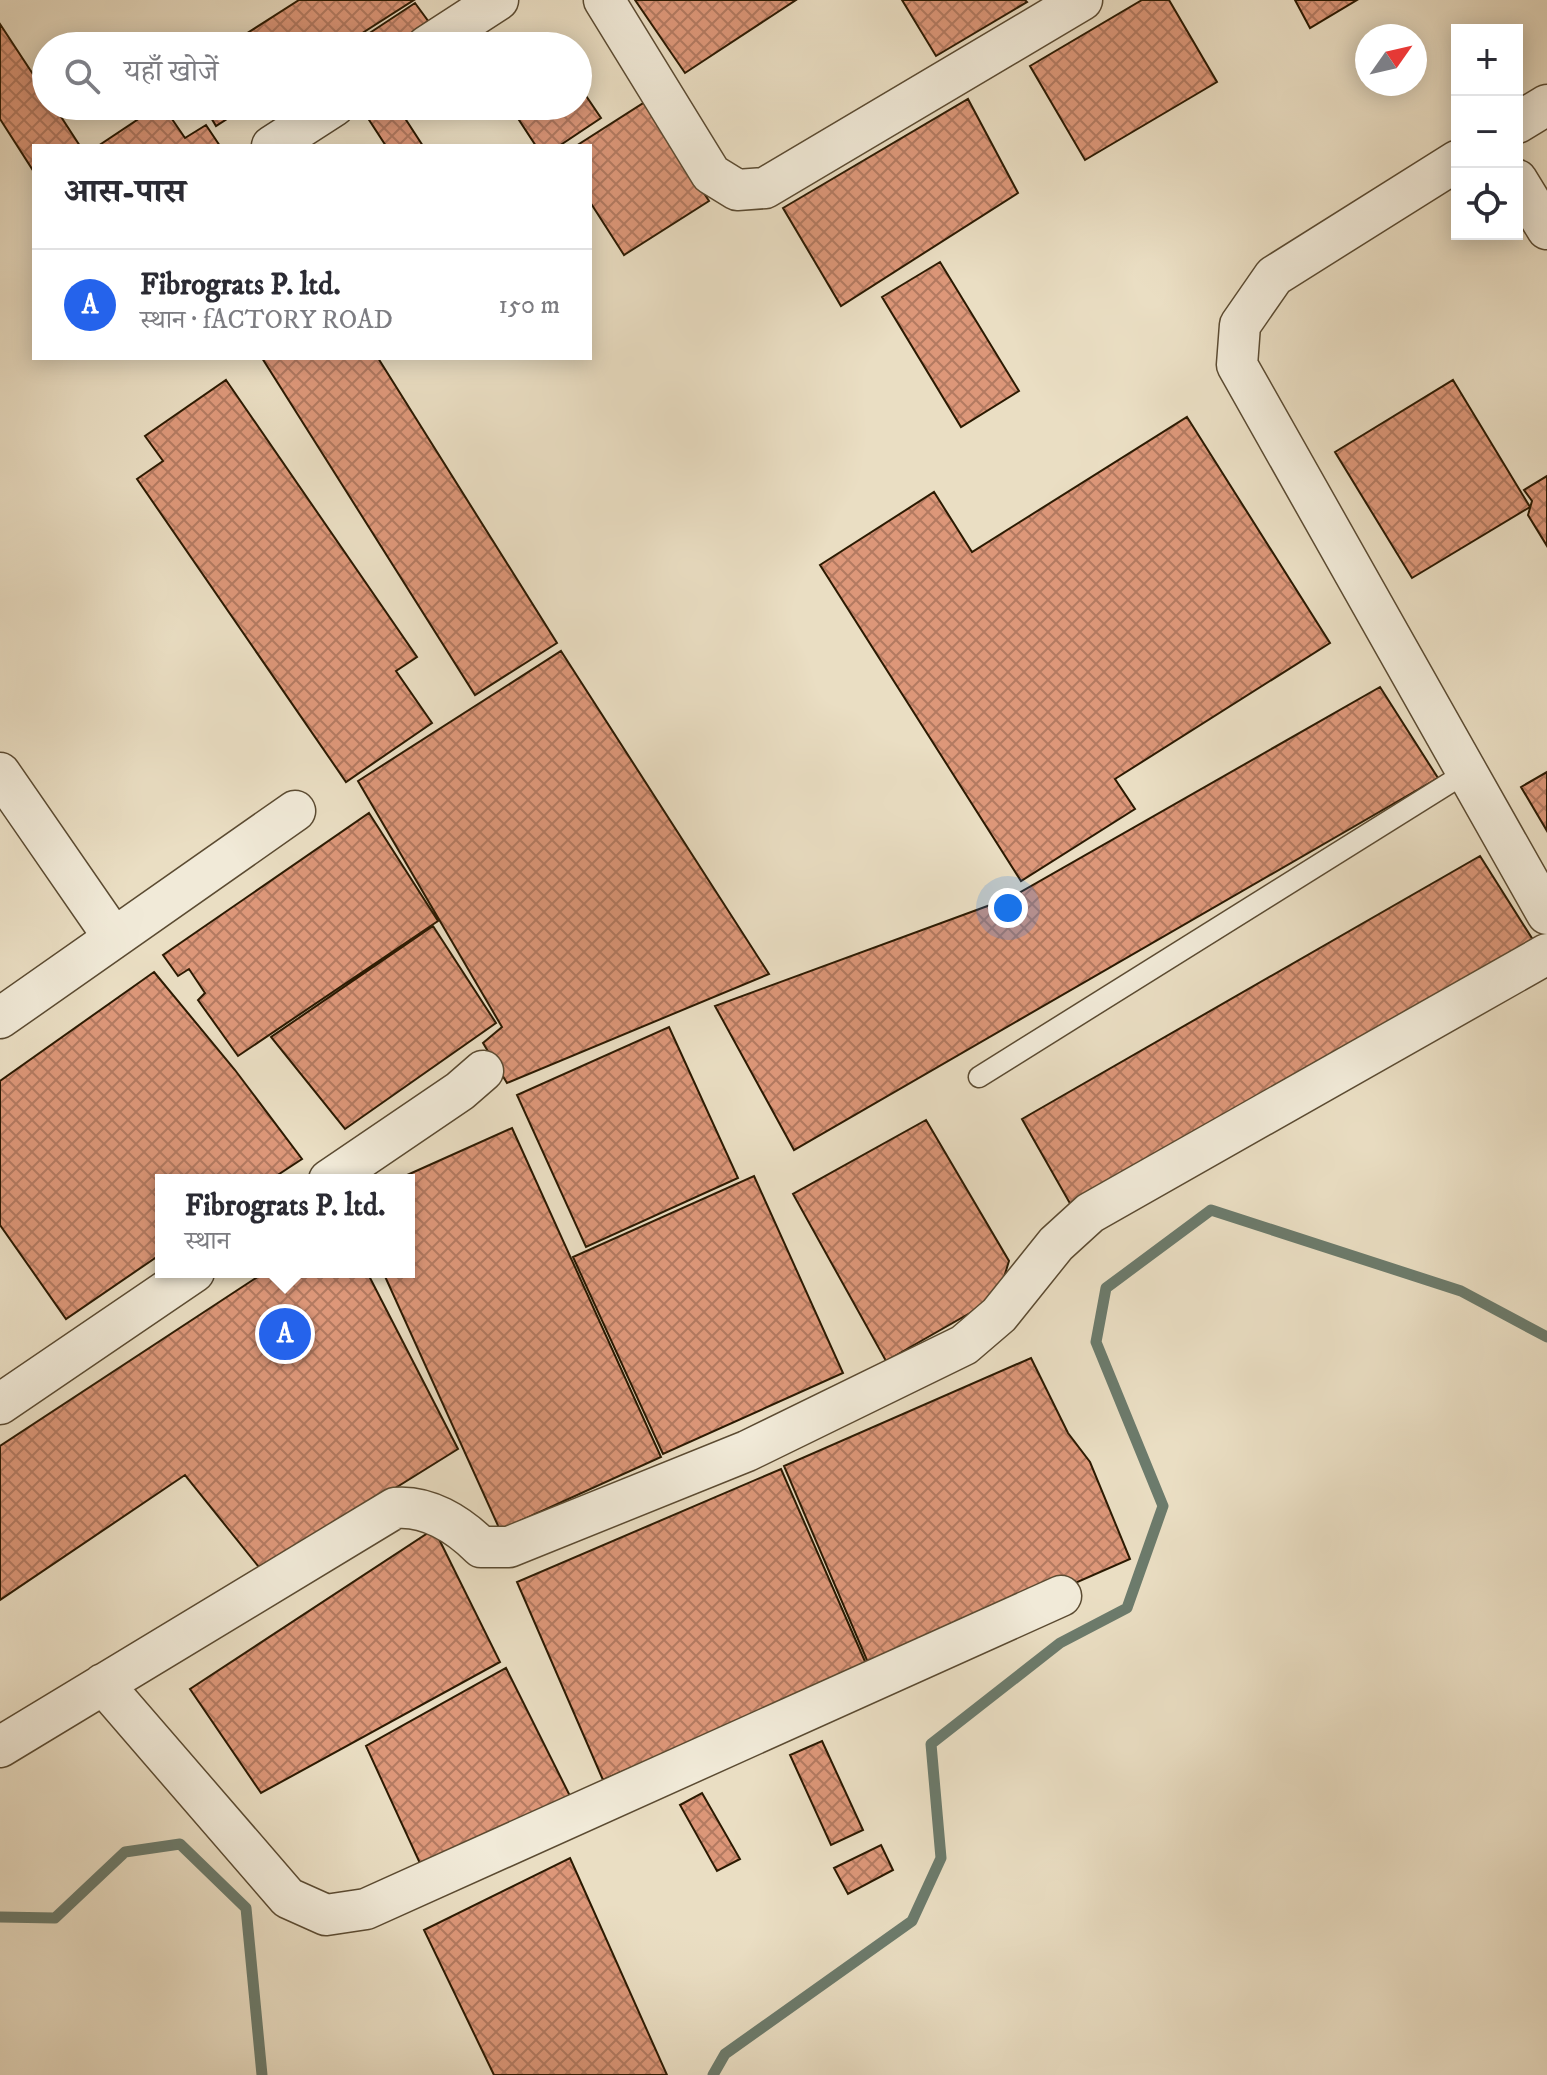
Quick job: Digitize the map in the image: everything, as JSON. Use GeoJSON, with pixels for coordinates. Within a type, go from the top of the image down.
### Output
{"type":"FeatureCollection","features":[{"type":"Feature","properties":{"kind":"street"},"geometry":{"type":"LineString","coordinates":[[449,32],[498,0]]}},
{"type":"Feature","properties":{"kind":"street"},"geometry":{"type":"LineString","coordinates":[[604,0],[711,174],[737,190],[765,188],[1082,0]]}},
{"type":"Feature","properties":{"kind":"street"},"geometry":{"type":"LineString","coordinates":[[1523,119],[1547,105]]}},
{"type":"Feature","properties":{"kind":"street"},"geometry":{"type":"LineString","coordinates":[[275,144],[312,120]]}},
{"type":"Feature","properties":{"kind":"street"},"geometry":{"type":"LineString","coordinates":[[1451,165],[1274,276],[1240,325],[1237,365],[1547,914]]}},
{"type":"Feature","properties":{"kind":"street"},"geometry":{"type":"LineString","coordinates":[[1523,190],[1547,229]]}},
{"type":"Feature","properties":{"kind":"street"},"geometry":{"type":"LineString","coordinates":[[0,773],[114,938]]}},
{"type":"Feature","properties":{"kind":"street"},"geometry":{"type":"LineString","coordinates":[[0,1018],[295,811]]}},
{"type":"Feature","properties":{"kind":"street"},"geometry":{"type":"LineString","coordinates":[[0,1747],[395,1508],[417,1506],[467,1533],[481,1547],[509,1547],[747,1451],[964,1345],[999,1315],[1056,1244],[1090,1213],[1547,954]]}},
{"type":"Feature","properties":{"kind":"street"},"geometry":{"type":"LineString","coordinates":[[338,1174],[471,1081]]}},
{"type":"Feature","properties":{"kind":"street"},"geometry":{"type":"LineString","coordinates":[[0,1404],[185,1278]]}},
{"type":"Feature","properties":{"kind":"street"},"geometry":{"type":"LineString","coordinates":[[103,1684],[288,1898],[326,1915],[366,1909],[1061,1596]]}},
{"type":"Feature","properties":{"kind":"lane"},"geometry":{"type":"LineString","coordinates":[[979,1077],[1467,772]]}},
{"type":"Feature","properties":{"kind":"building"},"geometry":{"type":"Polygon","coordinates":[[[299,0],[414,0],[364,32],[249,32],[299,0]]]}},
{"type":"Feature","properties":{"kind":"building"},"geometry":{"type":"Polygon","coordinates":[[[635,0],[796,0],[685,73],[635,0]]]}},
{"type":"Feature","properties":{"kind":"building"},"geometry":{"type":"Polygon","coordinates":[[[902,0],[1025,0],[1027,2],[936,56],[902,0]]]}},
{"type":"Feature","properties":{"kind":"building"},"geometry":{"type":"Polygon","coordinates":[[[1142,0],[1169,0],[1217,82],[1085,160],[1030,66],[1142,0]]]}},
{"type":"Feature","properties":{"kind":"building"},"geometry":{"type":"Polygon","coordinates":[[[1295,0],[1357,0],[1310,28],[1295,0]]]}},
{"type":"Feature","properties":{"kind":"building"},"geometry":{"type":"Polygon","coordinates":[[[415,3],[434,29],[429,32],[371,32],[415,3]]]}},
{"type":"Feature","properties":{"kind":"building"},"geometry":{"type":"Polygon","coordinates":[[[0,24],[32,73],[32,120],[63,120],[79,144],[32,144],[32,169],[0,119],[0,24]]]}},
{"type":"Feature","properties":{"kind":"building"},"geometry":{"type":"Polygon","coordinates":[[[968,99],[1018,193],[841,306],[783,208],[968,99]]]}},
{"type":"Feature","properties":{"kind":"building"},"geometry":{"type":"Polygon","coordinates":[[[645,102],[709,201],[624,255],[592,205],[592,144],[579,144],[645,102]]]}},
{"type":"Feature","properties":{"kind":"building"},"geometry":{"type":"Polygon","coordinates":[[[592,105],[601,118],[562,144],[535,144],[519,120],[592,120],[592,105]]]}},
{"type":"Feature","properties":{"kind":"building"},"geometry":{"type":"Polygon","coordinates":[[[137,120],[173,120],[185,138],[206,125],[219,144],[101,144],[137,120]]]}},
{"type":"Feature","properties":{"kind":"building"},"geometry":{"type":"Polygon","coordinates":[[[369,120],[406,120],[422,144],[385,144],[369,120]]]}},
{"type":"Feature","properties":{"kind":"building"},"geometry":{"type":"Polygon","coordinates":[[[940,262],[1019,391],[961,427],[882,297],[940,262]]]}},
{"type":"Feature","properties":{"kind":"building"},"geometry":{"type":"Polygon","coordinates":[[[263,360],[379,360],[557,643],[475,695],[263,360]]]}},
{"type":"Feature","properties":{"kind":"building"},"geometry":{"type":"Polygon","coordinates":[[[226,380],[417,657],[396,671],[432,723],[346,782],[137,479],[163,461],[145,436],[226,380]]]}},
{"type":"Feature","properties":{"kind":"building"},"geometry":{"type":"Polygon","coordinates":[[[1453,380],[1530,507],[1412,578],[1335,452],[1453,380]]]}},
{"type":"Feature","properties":{"kind":"building"},"geometry":{"type":"Polygon","coordinates":[[[1187,417],[1330,643],[1115,779],[1135,809],[1021,881],[820,565],[934,492],[972,552],[1187,417]]]}},
{"type":"Feature","properties":{"kind":"building"},"geometry":{"type":"Polygon","coordinates":[[[1547,476],[1547,546],[1528,515],[1532,501],[1524,490],[1547,476]]]}},
{"type":"Feature","properties":{"kind":"building"},"geometry":{"type":"Polygon","coordinates":[[[561,651],[769,974],[507,1083],[483,1043],[502,1027],[358,781],[561,651]]]}},
{"type":"Feature","properties":{"kind":"building"},"geometry":{"type":"Polygon","coordinates":[[[1380,687],[1438,778],[794,1150],[715,1006],[1012,897],[1380,687]]]}},
{"type":"Feature","properties":{"kind":"building"},"geometry":{"type":"Polygon","coordinates":[[[1547,772],[1547,831],[1521,787],[1547,772]]]}},
{"type":"Feature","properties":{"kind":"building"},"geometry":{"type":"Polygon","coordinates":[[[369,813],[438,921],[238,1056],[198,1000],[205,993],[189,969],[178,976],[163,955],[369,813]]]}},
{"type":"Feature","properties":{"kind":"building"},"geometry":{"type":"Polygon","coordinates":[[[1480,856],[1535,943],[1072,1207],[1022,1119],[1480,856]]]}},
{"type":"Feature","properties":{"kind":"building"},"geometry":{"type":"Polygon","coordinates":[[[433,926],[496,1023],[345,1129],[271,1037],[433,926]]]}},
{"type":"Feature","properties":{"kind":"building"},"geometry":{"type":"Polygon","coordinates":[[[154,972],[235,1070],[302,1159],[279,1174],[155,1174],[155,1258],[66,1319],[0,1225],[0,1081],[154,972]]]}},
{"type":"Feature","properties":{"kind":"building"},"geometry":{"type":"Polygon","coordinates":[[[669,1027],[738,1178],[586,1247],[517,1095],[669,1027]]]}},
{"type":"Feature","properties":{"kind":"building"},"geometry":{"type":"Polygon","coordinates":[[[926,1120],[1009,1261],[998,1297],[886,1361],[793,1194],[926,1120]]]}},
{"type":"Feature","properties":{"kind":"building"},"geometry":{"type":"Polygon","coordinates":[[[512,1128],[661,1457],[500,1530],[386,1278],[415,1278],[415,1174],[409,1174],[512,1128]]]}},
{"type":"Feature","properties":{"kind":"building"},"geometry":{"type":"Polygon","coordinates":[[[754,1176],[843,1373],[663,1454],[573,1257],[754,1176]]]}},
{"type":"Feature","properties":{"kind":"building"},"geometry":{"type":"Polygon","coordinates":[[[256,1278],[370,1278],[458,1449],[262,1571],[185,1475],[0,1600],[0,1446],[256,1278]]]}},
{"type":"Feature","properties":{"kind":"building"},"geometry":{"type":"Polygon","coordinates":[[[1031,1358],[1068,1433],[1090,1462],[1130,1559],[872,1672],[784,1466],[1031,1358]]]}},
{"type":"Feature","properties":{"kind":"building"},"geometry":{"type":"Polygon","coordinates":[[[781,1469],[867,1666],[603,1780],[517,1582],[781,1469]]]}},
{"type":"Feature","properties":{"kind":"building"},"geometry":{"type":"Polygon","coordinates":[[[434,1529],[500,1662],[261,1793],[190,1689],[434,1529]]]}},
{"type":"Feature","properties":{"kind":"building"},"geometry":{"type":"Polygon","coordinates":[[[506,1668],[575,1806],[424,1872],[366,1746],[506,1668]]]}},
{"type":"Feature","properties":{"kind":"building"},"geometry":{"type":"Polygon","coordinates":[[[822,1741],[863,1830],[831,1845],[790,1755],[822,1741]]]}},
{"type":"Feature","properties":{"kind":"building"},"geometry":{"type":"Polygon","coordinates":[[[702,1793],[740,1859],[717,1871],[680,1805],[702,1793]]]}},
{"type":"Feature","properties":{"kind":"building"},"geometry":{"type":"Polygon","coordinates":[[[881,1845],[893,1870],[848,1894],[834,1868],[881,1845]]]}},
{"type":"Feature","properties":{"kind":"building"},"geometry":{"type":"Polygon","coordinates":[[[570,1858],[667,2075],[494,2075],[424,1930],[570,1858]]]}},
{"type":"Feature","properties":{"kind":"waterway"},"geometry":{"type":"LineString","coordinates":[[713,2075],[725,2054],[912,1921],[941,1858],[931,1744],[1060,1643],[1127,1608],[1163,1506],[1096,1342],[1106,1288],[1211,1210],[1461,1291],[1547,1337]]}},
{"type":"Feature","properties":{"kind":"waterway"},"geometry":{"type":"LineString","coordinates":[[0,1917],[55,1918],[125,1852],[180,1844],[246,1908],[262,2075]]}},
{"type":"Feature","properties":{"kind":"place","name":"Fibrograts P. ltd."},"geometry":{"type":"Point","coordinates":[285,1334]}}]}
